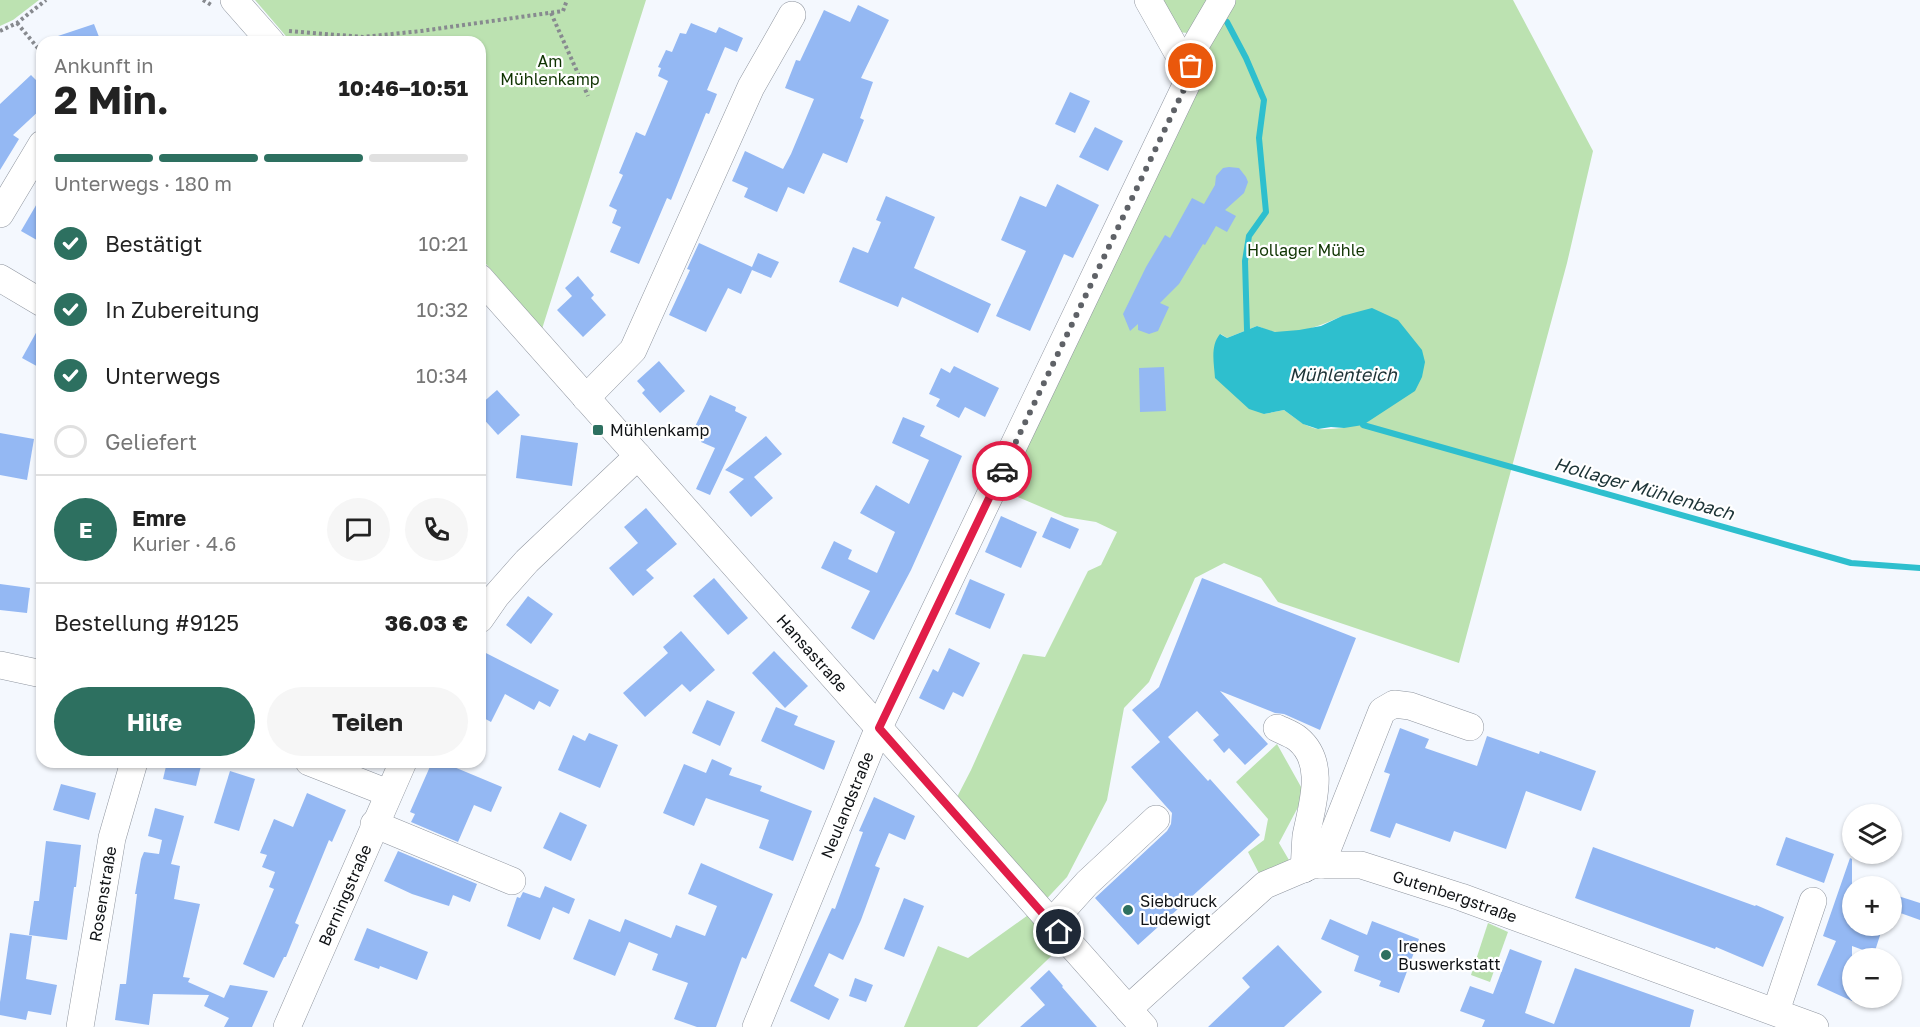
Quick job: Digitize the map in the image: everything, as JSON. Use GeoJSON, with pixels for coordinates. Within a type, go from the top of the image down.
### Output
{"type":"FeatureCollection","features":[{"type":"Feature","properties":{"kind":"street"},"geometry":{"type":"LineString","coordinates":[[234,0],[266,36]]}},
{"type":"Feature","properties":{"kind":"street"},"geometry":{"type":"LineString","coordinates":[[1148,0],[1179,55],[1191,66]]}},
{"type":"Feature","properties":{"kind":"street","name":"Neulandstraße"},"geometry":{"type":"LineString","coordinates":[[756,1027],[879,728],[1188,81],[1195,46],[1222,0]]}},
{"type":"Feature","properties":{"kind":"street"},"geometry":{"type":"LineString","coordinates":[[586,398],[633,350],[751,87],[792,15]]}},
{"type":"Feature","properties":{"kind":"street"},"geometry":{"type":"LineString","coordinates":[[0,214],[36,154]]}},
{"type":"Feature","properties":{"kind":"street"},"geometry":{"type":"LineString","coordinates":[[0,278],[36,299]]}},
{"type":"Feature","properties":{"kind":"street","name":"Hansastraße"},"geometry":{"type":"LineString","coordinates":[[486,285],[1136,1018]]}},
{"type":"Feature","properties":{"kind":"street"},"geometry":{"type":"LineString","coordinates":[[486,610],[527,561],[638,456]]}},
{"type":"Feature","properties":{"kind":"street"},"geometry":{"type":"LineString","coordinates":[[0,665],[36,673]]}},
{"type":"Feature","properties":{"kind":"street"},"geometry":{"type":"LineString","coordinates":[[1313,867],[1382,711],[1394,704],[1410,706],[1470,727]]}},
{"type":"Feature","properties":{"kind":"street"},"geometry":{"type":"LineString","coordinates":[[1277,728],[1298,738],[1308,752],[1315,772],[1316,795],[1306,837],[1313,867]]}},
{"type":"Feature","properties":{"kind":"street","name":"Rosenstraße"},"geometry":{"type":"LineString","coordinates":[[80,1027],[112,838],[132,768]]}},
{"type":"Feature","properties":{"kind":"street"},"geometry":{"type":"LineString","coordinates":[[324,768],[388,794]]}},
{"type":"Feature","properties":{"kind":"street","name":"Berningstraße"},"geometry":{"type":"LineString","coordinates":[[288,1027],[400,768]]}},
{"type":"Feature","properties":{"kind":"street"},"geometry":{"type":"LineString","coordinates":[[1051,923],[1087,883],[1155,819]]}},
{"type":"Feature","properties":{"kind":"street"},"geometry":{"type":"LineString","coordinates":[[374,825],[512,881]]}},
{"type":"Feature","properties":{"kind":"street","name":"Gutenbergstraße"},"geometry":{"type":"LineString","coordinates":[[1136,1018],[1265,885],[1313,867],[1361,865],[1437,889],[1815,1027]]}},
{"type":"Feature","properties":{"kind":"street"},"geometry":{"type":"LineString","coordinates":[[1776,1011],[1813,901]]}},
{"type":"Feature","properties":{"kind":"path"},"geometry":{"type":"LineString","coordinates":[[0,31],[16,23],[46,0]]}},
{"type":"Feature","properties":{"kind":"path"},"geometry":{"type":"LineString","coordinates":[[371,36],[564,11],[567,0]]}},
{"type":"Feature","properties":{"kind":"path"},"geometry":{"type":"LineString","coordinates":[[551,13],[588,96]]}},
{"type":"Feature","properties":{"kind":"path"},"geometry":{"type":"LineString","coordinates":[[16,23],[36,45]]}},
{"type":"Feature","properties":{"kind":"path"},"geometry":{"type":"LineString","coordinates":[[275,36],[294,31],[352,36]]}},
{"type":"Feature","properties":{"kind":"green space"},"geometry":{"type":"Polygon","coordinates":[[[0,0],[39,0],[13,20],[0,26],[0,0]]]}},
{"type":"Feature","properties":{"kind":"green space","name":"Am Mühlenkamp"},"geometry":{"type":"Polygon","coordinates":[[[255,0],[646,0],[542,329],[486,264],[486,36],[286,36],[255,0]]]}},
{"type":"Feature","properties":{"kind":"green space"},"geometry":{"type":"Polygon","coordinates":[[[1155,0],[1212,0],[1188,33],[1178,32],[1155,0]]]}},
{"type":"Feature","properties":{"kind":"green space","name":"Hollager Mühle"},"geometry":{"type":"Polygon","coordinates":[[[1229,0],[1513,0],[1593,151],[1567,263],[1459,663],[1278,602],[1261,578],[1224,563],[1195,578],[1149,682],[1124,708],[1107,800],[1067,877],[1038,908],[956,799],[1023,654],[1045,657],[1088,571],[1101,565],[1117,532],[1096,522],[1065,517],[994,487],[1208,34],[1229,0]],[[1342,316],[1301,331],[1274,332],[1257,326],[1227,338],[1221,334],[1264,414],[1284,410],[1309,427],[1344,428],[1342,316]]]}},
{"type":"Feature","properties":{"kind":"green space"},"geometry":{"type":"Polygon","coordinates":[[[1277,744],[1305,794],[1279,843],[1296,872],[1265,885],[1248,852],[1264,840],[1268,819],[1236,782],[1277,744]]]}},
{"type":"Feature","properties":{"kind":"green space"},"geometry":{"type":"Polygon","coordinates":[[[1038,908],[1067,941],[977,1027],[904,1027],[938,946],[968,958],[1038,908]]]}},
{"type":"Feature","properties":{"kind":"green space"},"geometry":{"type":"Polygon","coordinates":[[[1488,923],[1508,932],[1490,982],[1471,975],[1488,923]]]}},
{"type":"Feature","properties":{"kind":"water","name":"Mühlenteich"},"geometry":{"type":"Polygon","coordinates":[[[1372,308],[1398,320],[1422,350],[1425,362],[1422,377],[1415,391],[1363,425],[1318,429],[1303,424],[1284,410],[1264,414],[1249,409],[1215,378],[1214,349],[1220,334],[1227,338],[1257,326],[1275,332],[1299,330],[1321,326],[1342,316],[1372,308]]]}},
{"type":"Feature","properties":{"kind":"building"},"geometry":{"type":"Polygon","coordinates":[[[858,5],[889,20],[861,78],[873,82],[860,118],[864,120],[847,163],[823,153],[804,194],[788,187],[777,212],[744,197],[748,188],[732,181],[745,151],[783,169],[791,154],[814,99],[785,88],[796,60],[800,61],[824,10],[850,22],[858,5]]]}},
{"type":"Feature","properties":{"kind":"building"},"geometry":{"type":"Polygon","coordinates":[[[691,23],[716,33],[719,27],[743,38],[737,52],[725,47],[707,90],[717,94],[709,114],[706,113],[671,200],[667,198],[639,264],[610,252],[621,227],[612,223],[617,210],[609,206],[623,175],[619,173],[636,132],[645,136],[668,81],[658,76],[661,68],[658,67],[666,50],[672,52],[680,33],[686,34],[691,23]]]}},
{"type":"Feature","properties":{"kind":"building"},"geometry":{"type":"Polygon","coordinates":[[[94,24],[99,36],[58,36],[94,24]]]}},
{"type":"Feature","properties":{"kind":"building"},"geometry":{"type":"Polygon","coordinates":[[[31,75],[36,80],[36,114],[13,135],[19,139],[0,170],[0,104],[31,75]]]}},
{"type":"Feature","properties":{"kind":"building"},"geometry":{"type":"Polygon","coordinates":[[[1070,92],[1090,101],[1075,133],[1055,124],[1070,92]]]}},
{"type":"Feature","properties":{"kind":"building"},"geometry":{"type":"Polygon","coordinates":[[[1095,127],[1123,141],[1108,171],[1079,157],[1095,127]]]}},
{"type":"Feature","properties":{"kind":"building"},"geometry":{"type":"Polygon","coordinates":[[[1223,168],[1239,168],[1248,182],[1244,193],[1225,210],[1236,216],[1227,232],[1216,226],[1179,284],[1160,303],[1169,307],[1158,331],[1149,334],[1138,330],[1138,324],[1130,331],[1123,314],[1165,235],[1170,238],[1192,198],[1204,204],[1215,185],[1216,176],[1223,168]]]}},
{"type":"Feature","properties":{"kind":"building"},"geometry":{"type":"Polygon","coordinates":[[[1057,184],[1099,205],[1073,258],[1064,254],[1030,331],[996,316],[1026,251],[1001,240],[1020,196],[1046,207],[1057,184]]]}},
{"type":"Feature","properties":{"kind":"building"},"geometry":{"type":"Polygon","coordinates":[[[886,196],[935,217],[914,268],[991,304],[978,333],[902,297],[898,307],[839,282],[853,247],[868,253],[881,222],[876,220],[886,196]]]}},
{"type":"Feature","properties":{"kind":"building"},"geometry":{"type":"Polygon","coordinates":[[[36,205],[36,240],[21,231],[36,205]]]}},
{"type":"Feature","properties":{"kind":"building"},"geometry":{"type":"Polygon","coordinates":[[[699,243],[752,267],[758,253],[779,262],[771,278],[752,270],[741,294],[728,288],[706,332],[669,315],[690,270],[687,269],[699,243]]]}},
{"type":"Feature","properties":{"kind":"building"},"geometry":{"type":"Polygon","coordinates":[[[578,276],[594,295],[591,298],[606,315],[583,337],[557,310],[572,296],[565,288],[578,276]]]}},
{"type":"Feature","properties":{"kind":"building"},"geometry":{"type":"Polygon","coordinates":[[[36,333],[36,366],[22,358],[36,333]]]}},
{"type":"Feature","properties":{"kind":"building"},"geometry":{"type":"Polygon","coordinates":[[[659,361],[685,391],[660,413],[642,393],[645,390],[637,381],[659,361]]]}},
{"type":"Feature","properties":{"kind":"building"},"geometry":{"type":"Polygon","coordinates":[[[954,366],[999,388],[985,417],[965,407],[959,418],[936,406],[940,399],[929,394],[941,368],[950,373],[954,366]]]}},
{"type":"Feature","properties":{"kind":"building"},"geometry":{"type":"Polygon","coordinates":[[[1164,367],[1166,411],[1140,412],[1139,368],[1164,367]]]}},
{"type":"Feature","properties":{"kind":"building"},"geometry":{"type":"Polygon","coordinates":[[[497,390],[520,415],[498,435],[486,422],[486,400],[497,390]]]}},
{"type":"Feature","properties":{"kind":"building"},"geometry":{"type":"Polygon","coordinates":[[[710,395],[736,407],[735,411],[747,417],[710,495],[696,489],[715,448],[701,442],[702,438],[692,433],[710,395]]]}},
{"type":"Feature","properties":{"kind":"building"},"geometry":{"type":"Polygon","coordinates":[[[903,417],[925,426],[920,436],[962,456],[911,570],[874,640],[851,628],[870,591],[821,568],[834,541],[852,550],[848,559],[877,573],[895,532],[860,513],[876,485],[909,504],[929,460],[892,443],[903,417]]]}},
{"type":"Feature","properties":{"kind":"building"},"geometry":{"type":"Polygon","coordinates":[[[0,433],[34,439],[27,480],[0,475],[0,433]]]}},
{"type":"Feature","properties":{"kind":"building"},"geometry":{"type":"Polygon","coordinates":[[[521,435],[578,443],[572,486],[516,478],[521,435]]]}},
{"type":"Feature","properties":{"kind":"building"},"geometry":{"type":"Polygon","coordinates":[[[766,436],[782,454],[754,477],[773,498],[751,517],[729,492],[744,479],[725,470],[766,436]]]}},
{"type":"Feature","properties":{"kind":"building"},"geometry":{"type":"Polygon","coordinates":[[[646,508],[677,544],[646,570],[654,578],[633,596],[609,568],[638,543],[624,527],[646,508]]]}},
{"type":"Feature","properties":{"kind":"building"},"geometry":{"type":"Polygon","coordinates":[[[1001,516],[1037,532],[1021,568],[985,552],[1001,516]]]}},
{"type":"Feature","properties":{"kind":"building"},"geometry":{"type":"Polygon","coordinates":[[[1051,517],[1079,529],[1070,549],[1042,537],[1051,517]]]}},
{"type":"Feature","properties":{"kind":"building"},"geometry":{"type":"Polygon","coordinates":[[[714,578],[748,618],[728,635],[693,596],[714,578]]]}},
{"type":"Feature","properties":{"kind":"building"},"geometry":{"type":"Polygon","coordinates":[[[1202,578],[1356,638],[1320,730],[1284,714],[1275,713],[1220,691],[1268,744],[1245,765],[1229,748],[1224,753],[1213,740],[1219,735],[1197,711],[1168,737],[1208,781],[1210,779],[1260,835],[1138,945],[1095,898],[1167,831],[1171,824],[1172,813],[1131,767],[1160,742],[1132,710],[1159,687],[1202,578]]]}},
{"type":"Feature","properties":{"kind":"building"},"geometry":{"type":"Polygon","coordinates":[[[970,579],[1005,594],[990,629],[955,614],[970,579]]]}},
{"type":"Feature","properties":{"kind":"building"},"geometry":{"type":"Polygon","coordinates":[[[0,584],[30,588],[27,613],[0,610],[0,584]]]}},
{"type":"Feature","properties":{"kind":"building"},"geometry":{"type":"Polygon","coordinates":[[[528,596],[553,614],[531,644],[506,625],[528,596]]]}},
{"type":"Feature","properties":{"kind":"building"},"geometry":{"type":"Polygon","coordinates":[[[681,631],[715,670],[690,692],[682,684],[645,717],[623,693],[668,653],[663,647],[681,631]]]}},
{"type":"Feature","properties":{"kind":"building"},"geometry":{"type":"Polygon","coordinates":[[[949,648],[980,663],[963,697],[953,692],[944,710],[919,698],[933,669],[938,672],[949,648]]]}},
{"type":"Feature","properties":{"kind":"building"},"geometry":{"type":"Polygon","coordinates":[[[774,651],[808,686],[785,708],[752,673],[774,651]]]}},
{"type":"Feature","properties":{"kind":"building"},"geometry":{"type":"Polygon","coordinates":[[[486,653],[559,690],[550,707],[539,701],[534,710],[505,694],[491,722],[486,719],[486,653]]]}},
{"type":"Feature","properties":{"kind":"building"},"geometry":{"type":"Polygon","coordinates":[[[707,700],[735,712],[720,746],[692,733],[707,700]]]}},
{"type":"Feature","properties":{"kind":"building"},"geometry":{"type":"Polygon","coordinates":[[[776,707],[798,716],[794,725],[835,741],[824,770],[761,741],[776,707]]]}},
{"type":"Feature","properties":{"kind":"building"},"geometry":{"type":"Polygon","coordinates":[[[1400,728],[1429,739],[1425,748],[1477,766],[1487,736],[1539,754],[1540,751],[1596,771],[1581,811],[1526,791],[1506,849],[1454,831],[1450,842],[1396,823],[1390,838],[1370,831],[1390,774],[1384,772],[1400,728]]]}},
{"type":"Feature","properties":{"kind":"building"},"geometry":{"type":"Polygon","coordinates":[[[589,733],[618,745],[600,788],[558,770],[573,735],[585,741],[589,733]]]}},
{"type":"Feature","properties":{"kind":"building"},"geometry":{"type":"Polygon","coordinates":[[[712,759],[732,768],[729,775],[762,786],[760,791],[812,811],[793,861],[759,848],[769,820],[706,798],[694,826],[663,813],[684,764],[706,773],[712,759]]]}},
{"type":"Feature","properties":{"kind":"building"},"geometry":{"type":"Polygon","coordinates":[[[166,768],[200,768],[196,786],[163,779],[166,768]]]}},
{"type":"Feature","properties":{"kind":"building"},"geometry":{"type":"Polygon","coordinates":[[[429,768],[456,768],[502,787],[491,812],[474,805],[458,842],[411,822],[415,814],[410,812],[429,768]]]}},
{"type":"Feature","properties":{"kind":"building"},"geometry":{"type":"Polygon","coordinates":[[[230,771],[255,779],[239,831],[214,823],[230,771]]]}},
{"type":"Feature","properties":{"kind":"building"},"geometry":{"type":"Polygon","coordinates":[[[61,784],[96,793],[89,820],[53,810],[61,784]]]}},
{"type":"Feature","properties":{"kind":"building"},"geometry":{"type":"Polygon","coordinates":[[[307,793],[346,810],[332,842],[329,840],[295,923],[299,925],[286,957],[274,978],[243,964],[274,889],[269,887],[275,872],[262,867],[267,855],[260,853],[274,819],[293,827],[307,793]]]}},
{"type":"Feature","properties":{"kind":"building"},"geometry":{"type":"Polygon","coordinates":[[[874,797],[915,816],[905,840],[889,833],[875,866],[880,868],[843,960],[829,953],[814,986],[839,999],[829,1020],[790,1001],[832,908],[835,909],[863,832],[859,831],[874,797]]]}},
{"type":"Feature","properties":{"kind":"building"},"geometry":{"type":"Polygon","coordinates":[[[155,808],[184,816],[171,864],[180,866],[174,899],[200,904],[183,977],[190,978],[188,982],[224,998],[230,985],[268,991],[252,1027],[224,1027],[229,1018],[204,1006],[209,995],[153,994],[149,1025],[115,1020],[120,984],[126,984],[141,859],[144,852],[159,854],[162,840],[148,836],[155,808]]]}},
{"type":"Feature","properties":{"kind":"building"},"geometry":{"type":"Polygon","coordinates":[[[560,812],[587,825],[571,861],[543,848],[560,812]]]}},
{"type":"Feature","properties":{"kind":"building"},"geometry":{"type":"Polygon","coordinates":[[[1786,837],[1834,854],[1824,883],[1776,865],[1786,837]]]}},
{"type":"Feature","properties":{"kind":"building"},"geometry":{"type":"Polygon","coordinates":[[[46,841],[81,845],[67,940],[29,935],[34,901],[39,901],[46,841]]]}},
{"type":"Feature","properties":{"kind":"building"},"geometry":{"type":"Polygon","coordinates":[[[1593,847],[1784,917],[1763,967],[1716,947],[1715,949],[1575,898],[1593,847]]]}},
{"type":"Feature","properties":{"kind":"building"},"geometry":{"type":"Polygon","coordinates":[[[398,851],[477,884],[470,902],[453,895],[449,906],[412,894],[384,881],[398,851]]]}},
{"type":"Feature","properties":{"kind":"building"},"geometry":{"type":"Polygon","coordinates":[[[701,863],[773,894],[746,959],[742,957],[716,1027],[697,1027],[674,1019],[688,983],[652,970],[658,954],[629,942],[615,976],[573,959],[589,919],[620,932],[625,919],[671,938],[676,925],[705,936],[717,906],[688,894],[701,863]]]}},
{"type":"Feature","properties":{"kind":"building"},"geometry":{"type":"Polygon","coordinates":[[[1848,864],[1852,864],[1852,876],[1844,876],[1848,864]]]}},
{"type":"Feature","properties":{"kind":"building"},"geometry":{"type":"Polygon","coordinates":[[[1842,881],[1842,936],[1880,936],[1876,948],[1852,946],[1852,948],[1842,948],[1842,996],[1817,985],[1836,941],[1823,936],[1842,881]]]}},
{"type":"Feature","properties":{"kind":"building"},"geometry":{"type":"Polygon","coordinates":[[[545,886],[575,899],[569,914],[553,907],[540,940],[507,926],[517,897],[520,898],[523,892],[540,898],[545,886]]]}},
{"type":"Feature","properties":{"kind":"building"},"geometry":{"type":"Polygon","coordinates":[[[1902,897],[1920,903],[1920,920],[1902,914],[1902,897]]]}},
{"type":"Feature","properties":{"kind":"building"},"geometry":{"type":"Polygon","coordinates":[[[904,898],[924,906],[904,957],[884,949],[904,898]]]}},
{"type":"Feature","properties":{"kind":"building","name":"Irenes Buswerkstatt"},"geometry":{"type":"Polygon","coordinates":[[[1330,919],[1367,935],[1372,921],[1419,939],[1399,993],[1379,986],[1381,981],[1354,971],[1359,956],[1321,939],[1330,919]]]}},
{"type":"Feature","properties":{"kind":"building"},"geometry":{"type":"Polygon","coordinates":[[[367,928],[428,952],[417,980],[380,966],[379,969],[354,960],[367,928]]]}},
{"type":"Feature","properties":{"kind":"building"},"geometry":{"type":"Polygon","coordinates":[[[10,933],[32,936],[26,979],[57,985],[51,1015],[28,1011],[26,1020],[0,1015],[10,933]]]}},
{"type":"Feature","properties":{"kind":"building"},"geometry":{"type":"Polygon","coordinates":[[[1278,945],[1322,992],[1284,1027],[1208,1027],[1250,987],[1242,978],[1278,945]]]}},
{"type":"Feature","properties":{"kind":"building"},"geometry":{"type":"Polygon","coordinates":[[[1510,949],[1542,961],[1525,1013],[1554,1024],[1575,968],[1694,1010],[1690,1027],[1482,1027],[1485,1020],[1460,1011],[1470,986],[1493,994],[1510,949]]]}},
{"type":"Feature","properties":{"kind":"building"},"geometry":{"type":"Polygon","coordinates":[[[1049,970],[1097,1027],[1020,1027],[1045,1005],[1030,988],[1049,970]]]}},
{"type":"Feature","properties":{"kind":"building"},"geometry":{"type":"Polygon","coordinates":[[[855,978],[873,985],[866,1002],[849,996],[855,978]]]}},
{"type":"Feature","properties":{"kind":"waterway","name":"Hollager Mühlenbach"},"geometry":{"type":"LineString","coordinates":[[1227,22],[1264,100],[1259,138],[1266,212],[1249,236],[1245,261],[1247,330]]}},
{"type":"Feature","properties":{"kind":"waterway","name":"Hollager Mühlenbach"},"geometry":{"type":"LineString","coordinates":[[1363,425],[1851,563],[1920,568]]}},
{"type":"Feature","properties":{"kind":"way so far"},"geometry":{"type":"LineString","coordinates":[[1002,471],[1188,81],[1191,66]]}},
{"type":"Feature","properties":{"kind":"place","name":"Mühlenkamp"},"geometry":{"type":"Point","coordinates":[598,430]}},
{"type":"Feature","properties":{"kind":"place","name":"Siebdruck Ludewigt"},"geometry":{"type":"Point","coordinates":[1128,910]}},
{"type":"Feature","properties":{"kind":"place","name":"Irenes Buswerkstatt"},"geometry":{"type":"Point","coordinates":[1386,955]}},
{"type":"Feature","properties":{"kind":"route"},"geometry":{"type":"LineString","coordinates":[[1002,471],[879,728],[1059,932]]}}]}
